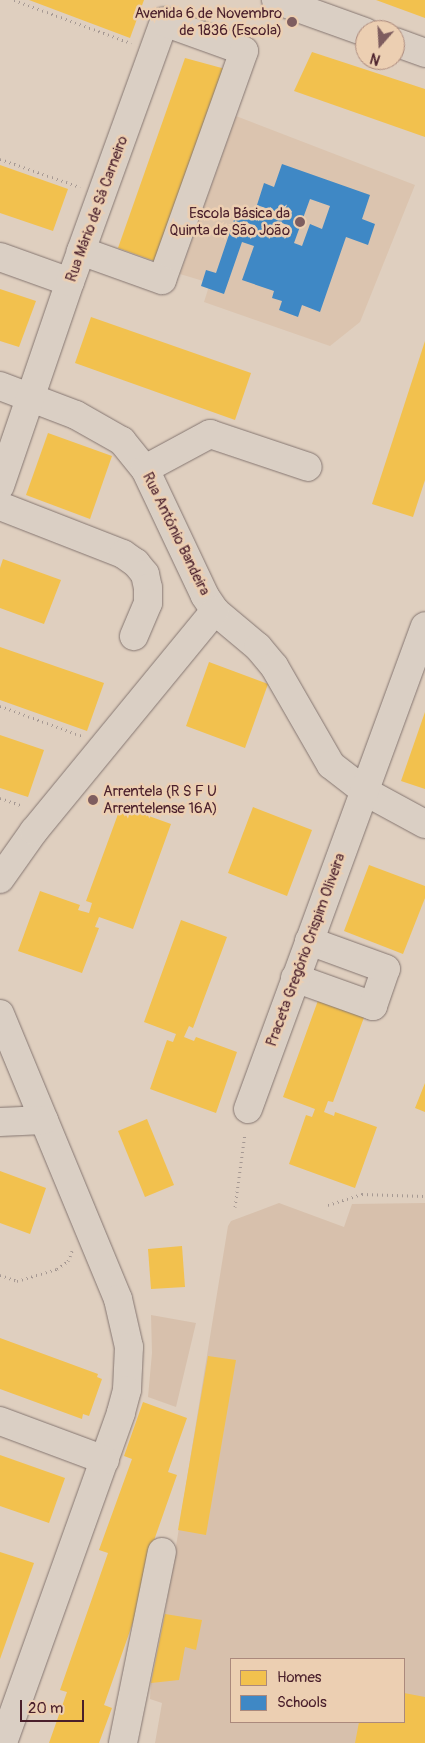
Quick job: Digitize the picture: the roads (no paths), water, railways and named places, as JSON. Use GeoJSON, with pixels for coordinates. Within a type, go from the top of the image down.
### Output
{"type":"FeatureCollection","features":[{"type":"Feature","properties":{"kind":"street"},"geometry":{"type":"LineString","coordinates":[[276,0],[355,28]]}},
{"type":"Feature","properties":{"kind":"street","name":"Rua Mário de Sá Carneiro"},"geometry":{"type":"LineString","coordinates":[[0,486],[70,282],[81,251],[102,194],[161,30],[244,51],[162,280],[81,251]]}},
{"type":"Feature","properties":{"kind":"street"},"geometry":{"type":"LineString","coordinates":[[405,46],[425,53]]}},
{"type":"Feature","properties":{"kind":"street"},"geometry":{"type":"LineString","coordinates":[[0,257],[70,282]]}},
{"type":"Feature","properties":{"kind":"street","name":"Rua António Bandeira"},"geometry":{"type":"LineString","coordinates":[[0,386],[105,429],[122,442],[145,469],[215,611],[258,647],[274,666],[331,765],[366,792],[425,824]]}},
{"type":"Feature","properties":{"kind":"street"},"geometry":{"type":"LineString","coordinates":[[145,469],[210,434],[308,467]]}},
{"type":"Feature","properties":{"kind":"street"},"geometry":{"type":"LineString","coordinates":[[0,506],[123,554],[136,562],[145,574],[148,588],[148,603],[134,636]]}},
{"type":"Feature","properties":{"kind":"street"},"geometry":{"type":"LineString","coordinates":[[0,879],[9,862],[215,611]]}},
{"type":"Feature","properties":{"kind":"street","name":"Praceta Gregório Crispim Oliveira"},"geometry":{"type":"LineString","coordinates":[[248,1109],[366,792],[425,626]]}},
{"type":"Feature","properties":{"kind":"street"},"geometry":{"type":"LineString","coordinates":[[296,978],[373,1006],[386,969],[309,941]]}},
{"type":"Feature","properties":{"kind":"street"},"geometry":{"type":"LineString","coordinates":[[0,1014],[118,1300],[130,1348],[127,1390],[3,1743]]}},
{"type":"Feature","properties":{"kind":"street"},"geometry":{"type":"LineString","coordinates":[[0,1122],[44,1120]]}},
{"type":"Feature","properties":{"kind":"street"},"geometry":{"type":"LineString","coordinates":[[0,1421],[104,1460]]}},
{"type":"Feature","properties":{"kind":"street"},"geometry":{"type":"LineString","coordinates":[[123,1743],[162,1552]]}},
{"type":"Feature","properties":{"kind":"place","name":"Avenida 6 de Novembro de 1836 (Escola)"},"geometry":{"type":"Point","coordinates":[292,22]}},
{"type":"Feature","properties":{"kind":"place","name":"Escola Básica da Quinta de São João"},"geometry":{"type":"Point","coordinates":[300,222]}},
{"type":"Feature","properties":{"kind":"place","name":"Arrentela (R S F U Arrentelense 16A)"},"geometry":{"type":"Point","coordinates":[93,800]}}]}
